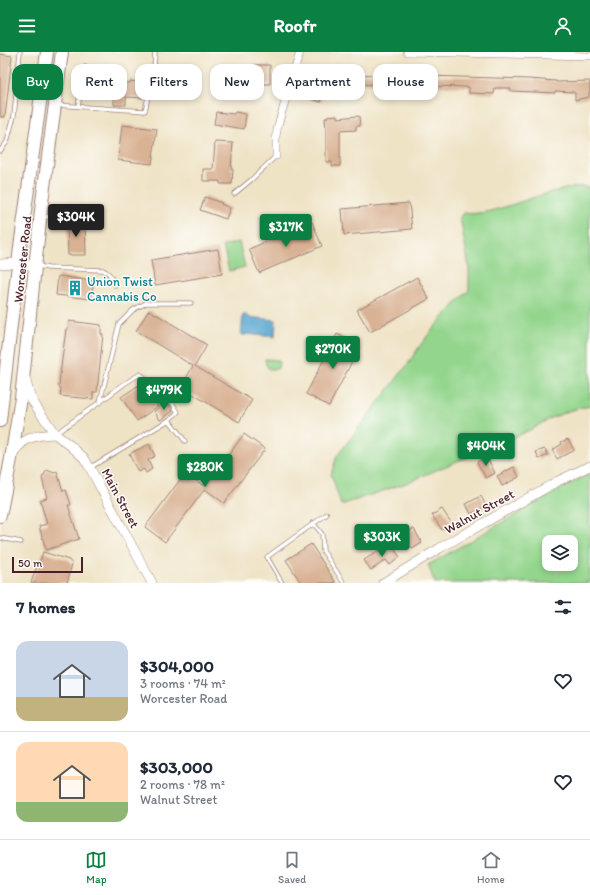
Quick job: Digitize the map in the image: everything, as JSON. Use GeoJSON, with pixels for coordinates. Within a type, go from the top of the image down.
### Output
{"type":"FeatureCollection","features":[{"type":"Feature","properties":{"kind":"highway","name":"Worcester Road"},"geometry":{"type":"LineString","coordinates":[[0,421],[2,385],[47,52]]}},
{"type":"Feature","properties":{"kind":"highway","name":"Worcester Road"},"geometry":{"type":"LineString","coordinates":[[0,516],[11,459],[24,370],[54,105],[62,52]]}},
{"type":"Feature","properties":{"kind":"street"},"geometry":{"type":"LineString","coordinates":[[276,156],[276,136],[278,125],[300,52]]}},
{"type":"Feature","properties":{"kind":"street"},"geometry":{"type":"LineString","coordinates":[[407,52],[590,56]]}},
{"type":"Feature","properties":{"kind":"street"},"geometry":{"type":"LineString","coordinates":[[0,264],[18,263],[35,266]]}},
{"type":"Feature","properties":{"kind":"street","name":"Main Street"},"geometry":{"type":"LineString","coordinates":[[24,370],[27,388],[31,399],[55,434],[84,458],[152,583]]}},
{"type":"Feature","properties":{"kind":"street"},"geometry":{"type":"LineString","coordinates":[[11,459],[17,448],[23,442],[33,437],[55,434]]}},
{"type":"Feature","properties":{"kind":"street","name":"Walnut Street"},"geometry":{"type":"LineString","coordinates":[[383,583],[393,580],[434,552],[544,489],[590,466]]}},
{"type":"Feature","properties":{"kind":"lane"},"geometry":{"type":"LineString","coordinates":[[0,151],[7,142],[14,116],[20,52]]}},
{"type":"Feature","properties":{"kind":"lane"},"geometry":{"type":"LineString","coordinates":[[54,105],[146,111],[154,68],[155,52]]}},
{"type":"Feature","properties":{"kind":"lane"},"geometry":{"type":"LineString","coordinates":[[78,106],[79,100]]}},
{"type":"Feature","properties":{"kind":"lane"},"geometry":{"type":"LineString","coordinates":[[234,194],[276,156]]}},
{"type":"Feature","properties":{"kind":"lane"},"geometry":{"type":"LineString","coordinates":[[41,216],[93,216]]}},
{"type":"Feature","properties":{"kind":"lane"},"geometry":{"type":"LineString","coordinates":[[35,266],[48,268],[103,270],[109,273],[115,285]]}},
{"type":"Feature","properties":{"kind":"lane"},"geometry":{"type":"LineString","coordinates":[[100,402],[119,324],[132,310],[146,303],[191,303]]}},
{"type":"Feature","properties":{"kind":"lane"},"geometry":{"type":"LineString","coordinates":[[55,434],[140,374],[167,395],[178,412],[169,420],[90,468]]}},
{"type":"Feature","properties":{"kind":"lane"},"geometry":{"type":"LineString","coordinates":[[169,420],[185,441]]}},
{"type":"Feature","properties":{"kind":"lane"},"geometry":{"type":"LineString","coordinates":[[282,583],[267,557],[327,514]]}},
{"type":"Feature","properties":{"kind":"lane"},"geometry":{"type":"LineString","coordinates":[[313,524],[322,534],[323,551],[344,583]]}},
{"type":"Feature","properties":{"kind":"lane"},"geometry":{"type":"LineString","coordinates":[[0,538],[21,542]]}},
{"type":"Feature","properties":{"kind":"green space"},"geometry":{"type":"Polygon","coordinates":[[[581,186],[590,188],[590,406],[571,410],[549,419],[530,430],[406,483],[341,505],[331,474],[337,456],[408,364],[429,334],[469,290],[469,268],[460,217],[464,213],[473,214],[494,210],[552,192],[581,186]]]}},
{"type":"Feature","properties":{"kind":"green space"},"geometry":{"type":"Polygon","coordinates":[[[239,242],[245,267],[229,271],[223,246],[239,242]]]}},
{"type":"Feature","properties":{"kind":"green space"},"geometry":{"type":"Polygon","coordinates":[[[265,359],[277,360],[279,363],[278,368],[273,370],[269,369],[266,365],[265,359]]]}},
{"type":"Feature","properties":{"kind":"green space"},"geometry":{"type":"Polygon","coordinates":[[[590,474],[590,583],[435,583],[428,565],[562,488],[590,474]]]}},
{"type":"Feature","properties":{"kind":"water"},"geometry":{"type":"Polygon","coordinates":[[[243,315],[247,315],[248,317],[276,320],[275,337],[246,334],[241,335],[243,315]]]}},
{"type":"Feature","properties":{"kind":"building"},"geometry":{"type":"Polygon","coordinates":[[[0,54],[12,56],[5,117],[0,117],[0,54]]]}},
{"type":"Feature","properties":{"kind":"building"},"geometry":{"type":"Polygon","coordinates":[[[264,65],[270,65],[270,84],[264,84],[264,65]]]}},
{"type":"Feature","properties":{"kind":"building"},"geometry":{"type":"Polygon","coordinates":[[[365,75],[373,75],[373,85],[365,84],[365,75]]]}},
{"type":"Feature","properties":{"kind":"building"},"geometry":{"type":"Polygon","coordinates":[[[438,76],[529,79],[556,82],[590,81],[589,97],[575,100],[575,93],[573,92],[555,91],[555,93],[511,91],[510,88],[495,88],[494,94],[469,93],[469,87],[438,86],[438,76]]]}},
{"type":"Feature","properties":{"kind":"building"},"geometry":{"type":"Polygon","coordinates":[[[130,81],[135,82],[135,98],[127,97],[127,83],[130,83],[130,81]]]}},
{"type":"Feature","properties":{"kind":"building"},"geometry":{"type":"Polygon","coordinates":[[[114,100],[126,100],[126,105],[114,105],[114,100]]]}},
{"type":"Feature","properties":{"kind":"building"},"geometry":{"type":"Polygon","coordinates":[[[216,112],[234,114],[235,112],[246,114],[244,129],[214,124],[216,112]]]}},
{"type":"Feature","properties":{"kind":"building"},"geometry":{"type":"Polygon","coordinates":[[[337,115],[337,118],[359,116],[360,126],[356,126],[356,130],[340,131],[340,166],[332,166],[332,162],[326,162],[325,118],[327,118],[327,116],[337,115]]]}},
{"type":"Feature","properties":{"kind":"building"},"geometry":{"type":"Polygon","coordinates":[[[122,125],[157,129],[152,164],[118,160],[122,125]]]}},
{"type":"Feature","properties":{"kind":"building"},"geometry":{"type":"Polygon","coordinates":[[[215,142],[233,143],[231,169],[233,169],[232,184],[220,184],[220,181],[203,181],[203,169],[213,169],[215,142]]]}},
{"type":"Feature","properties":{"kind":"building"},"geometry":{"type":"Polygon","coordinates":[[[205,197],[222,203],[221,204],[230,208],[226,219],[200,210],[205,197]]]}},
{"type":"Feature","properties":{"kind":"building"},"geometry":{"type":"Polygon","coordinates":[[[409,203],[412,229],[344,235],[342,209],[409,203]]]}},
{"type":"Feature","properties":{"kind":"building"},"geometry":{"type":"Polygon","coordinates":[[[67,220],[85,220],[86,255],[68,255],[67,220]]]}},
{"type":"Feature","properties":{"kind":"building"},"geometry":{"type":"Polygon","coordinates":[[[312,222],[322,246],[259,273],[249,249],[312,222]]]}},
{"type":"Feature","properties":{"kind":"building"},"geometry":{"type":"Polygon","coordinates":[[[218,249],[222,274],[155,285],[151,260],[218,249]]]}},
{"type":"Feature","properties":{"kind":"building","name":"Union Twist Cannabis Co"},"geometry":{"type":"Polygon","coordinates":[[[58,276],[94,281],[91,299],[56,295],[58,276]]]}},
{"type":"Feature","properties":{"kind":"building"},"geometry":{"type":"Polygon","coordinates":[[[417,277],[429,299],[370,332],[357,310],[417,277]]]}},
{"type":"Feature","properties":{"kind":"building"},"geometry":{"type":"Polygon","coordinates":[[[149,310],[207,345],[195,366],[252,400],[239,422],[181,387],[193,366],[136,331],[149,310]]]}},
{"type":"Feature","properties":{"kind":"building"},"geometry":{"type":"Polygon","coordinates":[[[69,321],[101,325],[101,334],[103,334],[97,392],[93,392],[93,399],[60,396],[60,375],[66,329],[68,329],[69,321]]]}},
{"type":"Feature","properties":{"kind":"building"},"geometry":{"type":"Polygon","coordinates":[[[337,334],[360,346],[329,406],[306,394],[337,334]]]}},
{"type":"Feature","properties":{"kind":"building"},"geometry":{"type":"Polygon","coordinates":[[[142,383],[158,406],[137,421],[121,397],[142,383]]]}},
{"type":"Feature","properties":{"kind":"building"},"geometry":{"type":"Polygon","coordinates":[[[167,402],[173,411],[160,420],[154,411],[167,402]]]}},
{"type":"Feature","properties":{"kind":"building"},"geometry":{"type":"Polygon","coordinates":[[[244,434],[265,449],[224,503],[205,489],[165,542],[145,527],[185,473],[205,487],[244,434]]]}},
{"type":"Feature","properties":{"kind":"building"},"geometry":{"type":"Polygon","coordinates":[[[568,439],[574,450],[557,459],[552,450],[562,444],[561,442],[568,439]]]}},
{"type":"Feature","properties":{"kind":"building"},"geometry":{"type":"Polygon","coordinates":[[[149,444],[155,456],[148,460],[152,469],[146,473],[144,469],[138,472],[129,454],[149,444]]]}},
{"type":"Feature","properties":{"kind":"building"},"geometry":{"type":"Polygon","coordinates":[[[545,449],[548,455],[539,459],[536,452],[545,449]]]}},
{"type":"Feature","properties":{"kind":"building"},"geometry":{"type":"Polygon","coordinates":[[[487,457],[495,473],[486,478],[477,462],[487,457]]]}},
{"type":"Feature","properties":{"kind":"building"},"geometry":{"type":"Polygon","coordinates":[[[514,467],[519,477],[502,486],[497,476],[514,467]]]}},
{"type":"Feature","properties":{"kind":"building"},"geometry":{"type":"Polygon","coordinates":[[[47,470],[54,473],[57,472],[63,491],[66,490],[71,505],[68,505],[79,539],[46,550],[39,526],[47,524],[40,500],[47,498],[42,478],[47,470]]]}},
{"type":"Feature","properties":{"kind":"building"},"geometry":{"type":"Polygon","coordinates":[[[481,496],[486,506],[471,514],[466,504],[481,496]]]}},
{"type":"Feature","properties":{"kind":"building"},"geometry":{"type":"Polygon","coordinates":[[[442,509],[452,524],[442,530],[432,515],[442,509]]]}},
{"type":"Feature","properties":{"kind":"building"},"geometry":{"type":"Polygon","coordinates":[[[413,529],[422,543],[412,549],[403,536],[413,529]]]}},
{"type":"Feature","properties":{"kind":"building"},"geometry":{"type":"Polygon","coordinates":[[[311,544],[336,583],[301,583],[286,560],[311,544]]]}},
{"type":"Feature","properties":{"kind":"building"},"geometry":{"type":"Polygon","coordinates":[[[391,545],[400,557],[390,565],[386,560],[371,570],[364,560],[380,550],[381,552],[391,545]]]}},
{"type":"Feature","properties":{"kind":"building"},"geometry":{"type":"Polygon","coordinates":[[[43,552],[69,560],[72,564],[67,583],[31,583],[43,552]]]}},
{"type":"Feature","properties":{"kind":"place","name":"Union Twist Cannabis Co"},"geometry":{"type":"Point","coordinates":[75,288]}}]}
